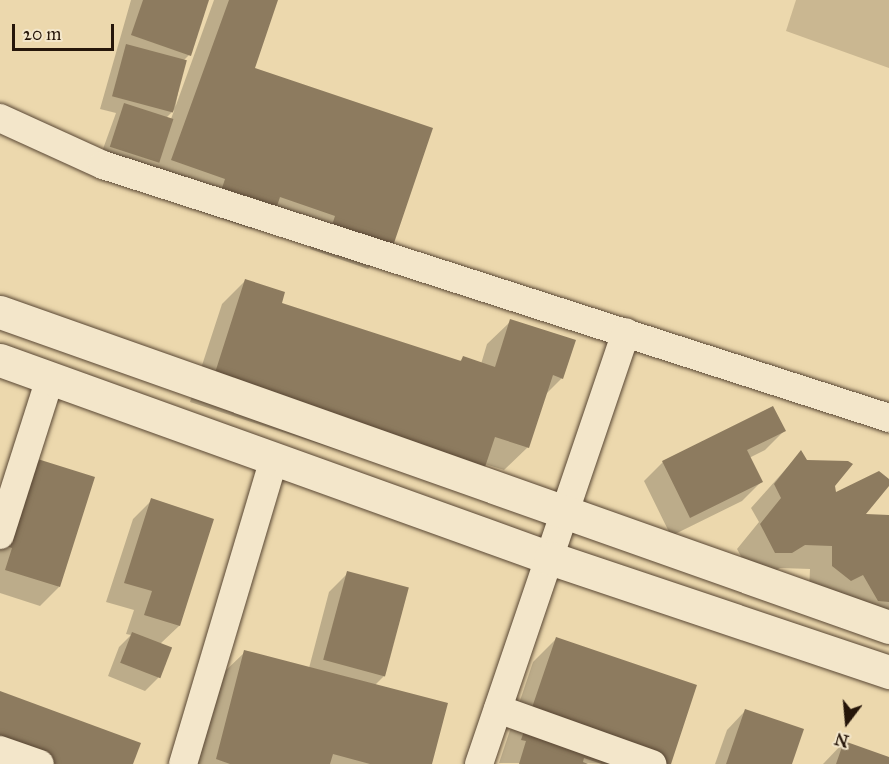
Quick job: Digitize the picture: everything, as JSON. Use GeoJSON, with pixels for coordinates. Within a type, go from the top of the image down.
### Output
{"type":"FeatureCollection","features":[{"type":"Feature","properties":{"kind":"street"},"geometry":{"type":"LineString","coordinates":[[0,118],[103,165],[889,418]]}},
{"type":"Feature","properties":{"kind":"street"},"geometry":{"type":"LineString","coordinates":[[0,312],[889,627]]}},
{"type":"Feature","properties":{"kind":"street"},"geometry":{"type":"LineString","coordinates":[[479,764],[626,332]]}},
{"type":"Feature","properties":{"kind":"street"},"geometry":{"type":"LineString","coordinates":[[0,360],[550,558],[889,672]]}},
{"type":"Feature","properties":{"kind":"street"},"geometry":{"type":"LineString","coordinates":[[2,524],[50,378]]}},
{"type":"Feature","properties":{"kind":"street"},"geometry":{"type":"LineString","coordinates":[[183,764],[274,459]]}},
{"type":"Feature","properties":{"kind":"street"},"geometry":{"type":"LineString","coordinates":[[498,709],[652,764]]}},
{"type":"Feature","properties":{"kind":"street"},"geometry":{"type":"LineString","coordinates":[[0,750],[40,764]]}},
{"type":"Feature","properties":{"kind":"shaded area"},"geometry":{"type":"Polygon","coordinates":[[[796,0],[889,0],[889,68],[786,31],[796,0]]]}},
{"type":"Feature","properties":{"kind":"building"},"geometry":{"type":"Polygon","coordinates":[[[143,0],[209,0],[191,56],[131,35],[143,0]]]}},
{"type":"Feature","properties":{"kind":"building"},"geometry":{"type":"Polygon","coordinates":[[[229,0],[278,0],[255,68],[433,128],[393,246],[332,225],[335,216],[280,197],[277,206],[222,188],[225,179],[171,160],[229,0]]]}},
{"type":"Feature","properties":{"kind":"building"},"geometry":{"type":"Polygon","coordinates":[[[126,44],[187,60],[173,112],[112,96],[126,44]]]}},
{"type":"Feature","properties":{"kind":"building"},"geometry":{"type":"Polygon","coordinates":[[[124,103],[173,119],[159,163],[110,147],[124,103]]]}},
{"type":"Feature","properties":{"kind":"building"},"geometry":{"type":"Polygon","coordinates":[[[245,279],[285,292],[282,303],[461,361],[463,356],[495,367],[510,319],[576,340],[563,379],[553,375],[529,448],[495,437],[485,467],[213,379],[245,279]]]}},
{"type":"Feature","properties":{"kind":"building"},"geometry":{"type":"Polygon","coordinates":[[[773,406],[786,431],[747,450],[763,482],[690,518],[662,461],[773,406]]]}},
{"type":"Feature","properties":{"kind":"building"},"geometry":{"type":"Polygon","coordinates":[[[801,450],[807,460],[848,461],[853,464],[835,486],[836,492],[879,471],[889,479],[889,486],[866,514],[889,515],[889,602],[878,601],[863,575],[851,581],[832,566],[832,546],[805,545],[792,553],[775,553],[760,524],[781,498],[774,484],[801,450]]]}},
{"type":"Feature","properties":{"kind":"building"},"geometry":{"type":"Polygon","coordinates":[[[28,456],[95,477],[60,587],[5,570],[12,548],[1,544],[28,456]]]}},
{"type":"Feature","properties":{"kind":"building"},"geometry":{"type":"Polygon","coordinates":[[[151,498],[214,519],[180,626],[144,615],[152,591],[124,583],[151,498]]]}},
{"type":"Feature","properties":{"kind":"building"},"geometry":{"type":"Polygon","coordinates":[[[347,571],[409,588],[385,676],[323,660],[347,571]]]}},
{"type":"Feature","properties":{"kind":"building"},"geometry":{"type":"Polygon","coordinates":[[[132,632],[172,647],[160,678],[120,663],[132,632]]]}},
{"type":"Feature","properties":{"kind":"building"},"geometry":{"type":"Polygon","coordinates":[[[556,637],[697,685],[671,764],[602,764],[584,758],[583,762],[588,764],[519,764],[526,741],[521,740],[556,637]]]}},
{"type":"Feature","properties":{"kind":"building"},"geometry":{"type":"Polygon","coordinates":[[[244,650],[448,703],[432,764],[370,764],[333,754],[330,764],[230,764],[216,759],[244,650]]]}},
{"type":"Feature","properties":{"kind":"building"},"geometry":{"type":"Polygon","coordinates":[[[0,691],[141,743],[133,764],[0,764],[0,691]]]}},
{"type":"Feature","properties":{"kind":"building"},"geometry":{"type":"Polygon","coordinates":[[[745,709],[804,729],[792,764],[726,764],[745,709]]]}},
{"type":"Feature","properties":{"kind":"building"},"geometry":{"type":"Polygon","coordinates":[[[844,741],[889,757],[889,764],[836,764],[844,741]]]}}]}
